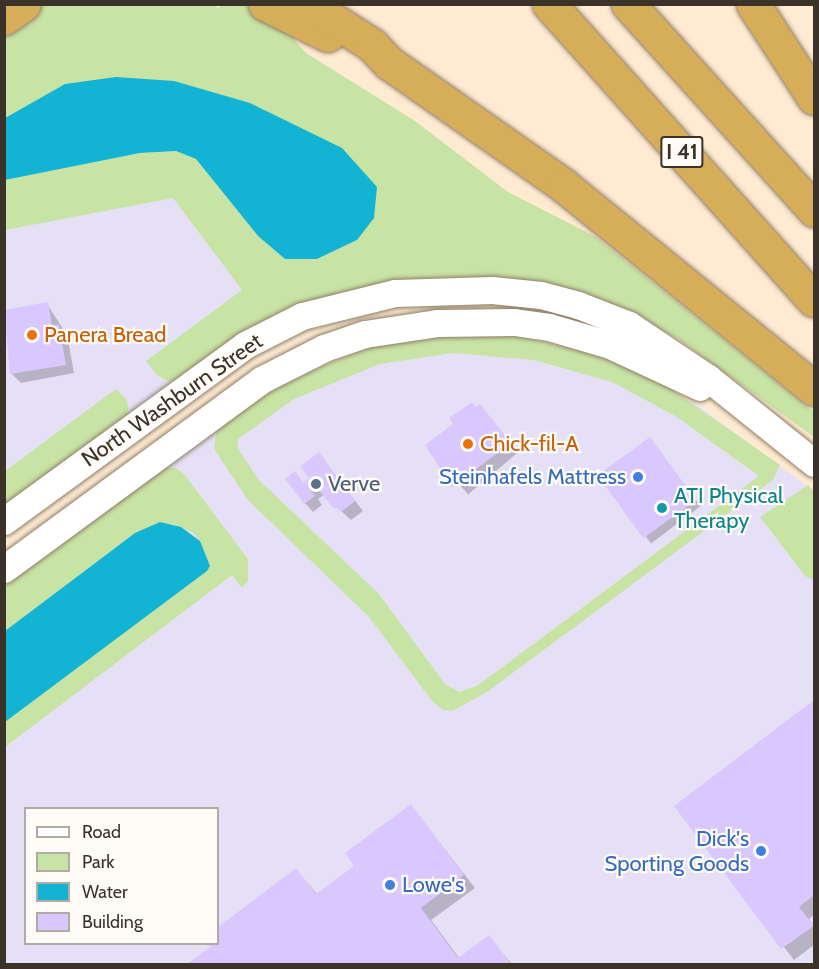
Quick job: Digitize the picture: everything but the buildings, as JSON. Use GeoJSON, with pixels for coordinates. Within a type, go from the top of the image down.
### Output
{"type":"FeatureCollection","features":[{"type":"Feature","properties":{"kind":"highway"},"geometry":{"type":"LineString","coordinates":[[4,18],[24,4]]}},
{"type":"Feature","properties":{"kind":"highway"},"geometry":{"type":"LineString","coordinates":[[265,4],[389,63],[563,185],[814,388]]}},
{"type":"Feature","properties":{"kind":"highway"},"geometry":{"type":"LineString","coordinates":[[308,4],[372,45],[389,63]]}},
{"type":"Feature","properties":{"kind":"highway","name":"I 41"},"geometry":{"type":"LineString","coordinates":[[549,4],[814,300]]}},
{"type":"Feature","properties":{"kind":"highway","name":"I 41"},"geometry":{"type":"LineString","coordinates":[[628,4],[814,210]]}},
{"type":"Feature","properties":{"kind":"highway"},"geometry":{"type":"LineString","coordinates":[[753,4],[814,98]]}},
{"type":"Feature","properties":{"kind":"street","name":"North Washburn Street"},"geometry":{"type":"LineString","coordinates":[[4,520],[252,341],[320,310],[395,292],[492,290],[578,304],[629,325],[669,349],[814,463]]}},
{"type":"Feature","properties":{"kind":"street","name":"North Washburn Street"},"geometry":{"type":"LineString","coordinates":[[4,570],[261,380],[324,348],[365,334],[438,323],[514,322],[549,327],[625,351],[749,412]]}},
{"type":"Feature","properties":{"kind":"shaded area"},"geometry":{"type":"Polygon","coordinates":[[[186,168],[295,308],[5,509],[5,208],[186,168]]]}},
{"type":"Feature","properties":{"kind":"shaded area"},"geometry":{"type":"Polygon","coordinates":[[[450,334],[693,402],[814,491],[814,964],[5,964],[4,585],[227,419],[450,334]]]}},
{"type":"Feature","properties":{"kind":"green space"},"geometry":{"type":"Polygon","coordinates":[[[40,4],[210,4],[219,8],[221,5],[245,5],[277,20],[306,53],[415,121],[508,192],[596,237],[814,412],[814,437],[677,338],[630,314],[513,281],[463,277],[395,281],[173,383],[158,376],[146,361],[242,290],[173,198],[5,230],[5,180],[140,153],[176,151],[196,159],[258,236],[285,259],[317,259],[357,240],[65,84],[5,118],[4,29],[40,4]]]}},
{"type":"Feature","properties":{"kind":"green space"},"geometry":{"type":"Polygon","coordinates":[[[450,334],[510,334],[603,356],[654,377],[780,465],[773,480],[487,692],[452,711],[443,710],[432,701],[369,617],[248,500],[214,449],[217,427],[287,381],[370,347],[450,334]],[[453,353],[380,364],[294,399],[238,439],[238,449],[259,480],[379,594],[445,684],[459,692],[477,686],[759,476],[677,417],[612,382],[534,360],[453,353]]]}},
{"type":"Feature","properties":{"kind":"green space"},"geometry":{"type":"Polygon","coordinates":[[[116,389],[127,400],[129,416],[5,509],[5,471],[116,389]]]}},
{"type":"Feature","properties":{"kind":"green space"},"geometry":{"type":"Polygon","coordinates":[[[163,468],[176,468],[184,474],[248,559],[248,581],[242,588],[232,575],[5,747],[5,722],[207,571],[200,541],[192,532],[172,524],[135,533],[5,631],[5,585],[163,468]]]}},
{"type":"Feature","properties":{"kind":"green space"},"geometry":{"type":"Polygon","coordinates":[[[808,485],[814,491],[814,580],[805,576],[760,517],[808,485]]]}},
{"type":"Feature","properties":{"kind":"water"},"geometry":{"type":"Polygon","coordinates":[[[116,77],[174,81],[250,103],[342,148],[377,187],[374,218],[357,240],[317,259],[285,259],[258,236],[196,159],[176,151],[140,153],[5,180],[5,118],[65,84],[116,77]]]}},
{"type":"Feature","properties":{"kind":"water"},"geometry":{"type":"Polygon","coordinates":[[[160,522],[181,527],[200,541],[210,566],[207,571],[5,722],[5,631],[135,533],[160,522]]]}},
{"type":"Feature","properties":{"kind":"place","name":"Panera Bread"},"geometry":{"type":"Point","coordinates":[32,335]}},
{"type":"Feature","properties":{"kind":"place","name":"Chick-fil-A"},"geometry":{"type":"Point","coordinates":[468,444]}},
{"type":"Feature","properties":{"kind":"place","name":"Steinhafels Mattress"},"geometry":{"type":"Point","coordinates":[638,477]}},
{"type":"Feature","properties":{"kind":"place","name":"Verve"},"geometry":{"type":"Point","coordinates":[316,484]}},
{"type":"Feature","properties":{"kind":"place","name":"ATI Physical Therapy"},"geometry":{"type":"Point","coordinates":[662,508]}},
{"type":"Feature","properties":{"kind":"place","name":"Dick's Sporting Goods"},"geometry":{"type":"Point","coordinates":[761,851]}},
{"type":"Feature","properties":{"kind":"place","name":"Lowe's"},"geometry":{"type":"Point","coordinates":[390,885]}}]}
